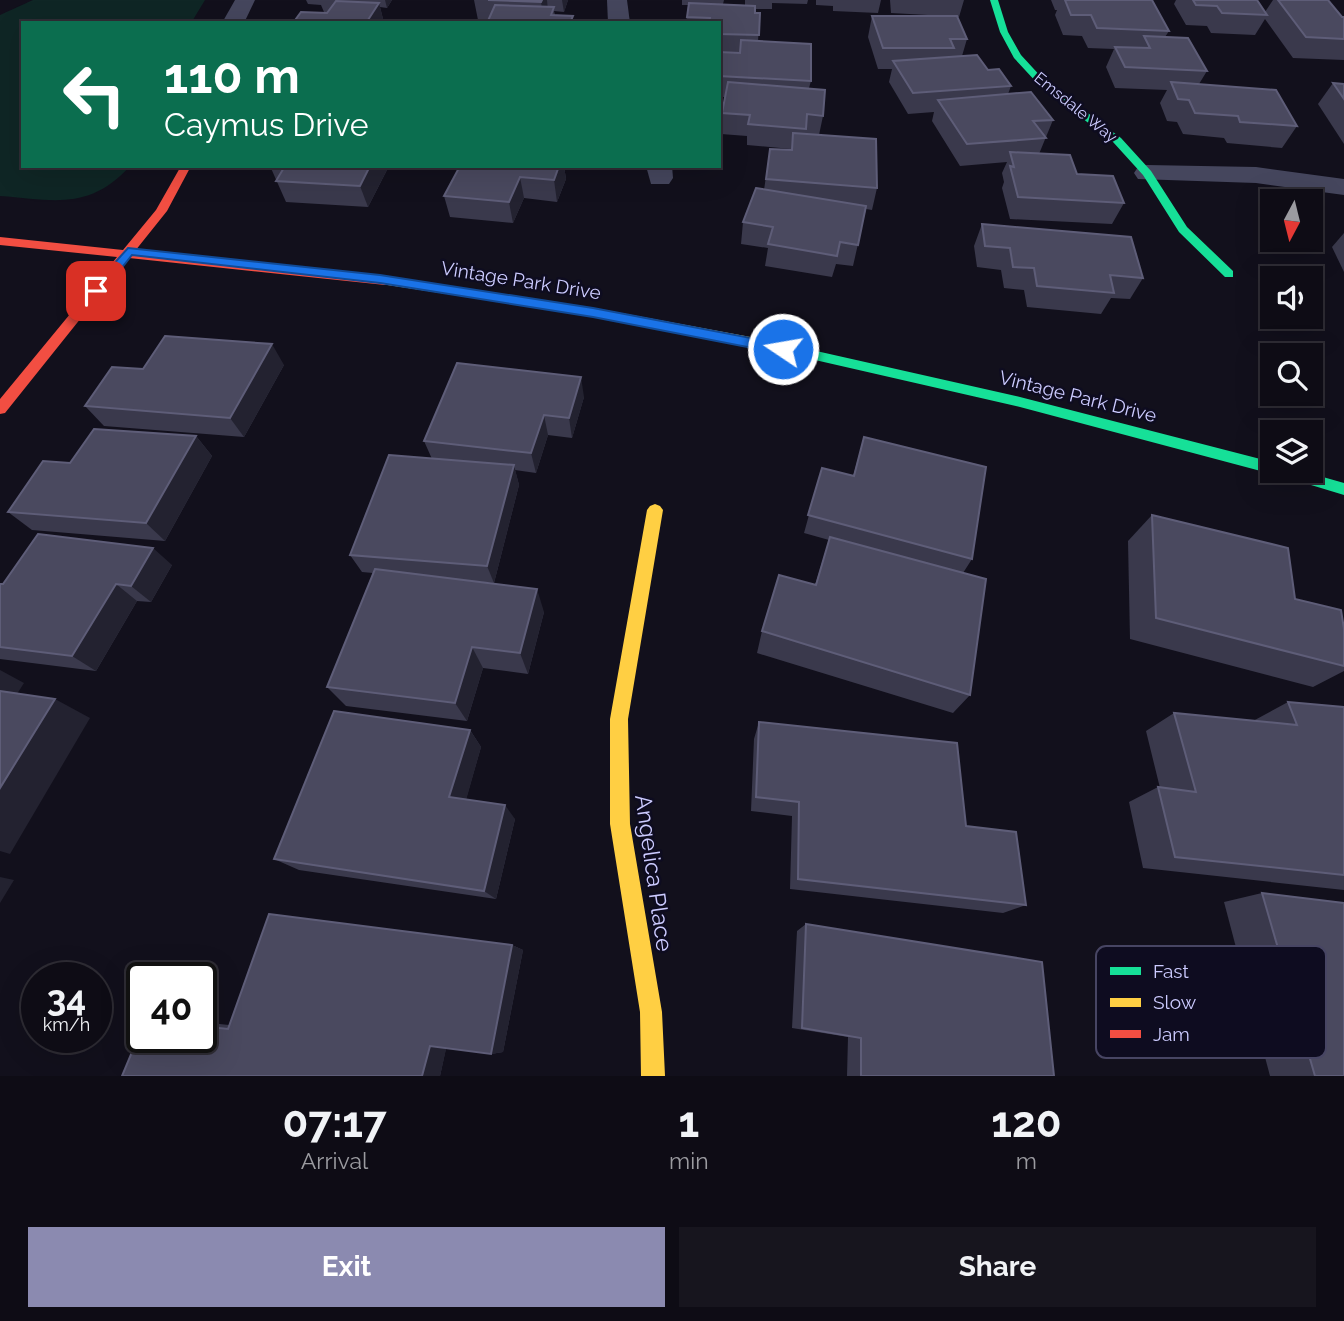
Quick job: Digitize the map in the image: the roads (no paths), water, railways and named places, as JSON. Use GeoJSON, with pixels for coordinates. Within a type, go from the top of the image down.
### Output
{"type":"FeatureCollection","features":[{"type":"Feature","properties":{"kind":"street"},"geometry":{"type":"LineString","coordinates":[[234,21],[245,0]]}},
{"type":"Feature","properties":{"kind":"street"},"geometry":{"type":"LineString","coordinates":[[617,0],[619,21]]}},
{"type":"Feature","properties":{"kind":"street","name":"Emsdale Way"},"geometry":{"type":"LineString","coordinates":[[993,0],[1003,32],[1017,56],[1041,82],[1117,140],[1147,173],[1183,229],[1229,274]]}},
{"type":"Feature","properties":{"kind":"street"},"geometry":{"type":"LineString","coordinates":[[0,409],[161,211],[185,168]]}},
{"type":"Feature","properties":{"kind":"street"},"geometry":{"type":"LineString","coordinates":[[1147,173],[1256,175],[1344,187]]}},
{"type":"Feature","properties":{"kind":"street","name":"Vintage Park Drive"},"geometry":{"type":"LineString","coordinates":[[0,241],[128,251],[380,279],[593,312],[756,343],[999,397],[1260,465]]}},
{"type":"Feature","properties":{"kind":"street"},"geometry":{"type":"LineString","coordinates":[[1323,483],[1344,489]]}},
{"type":"Feature","properties":{"kind":"street","name":"Angelica Place"},"geometry":{"type":"LineString","coordinates":[[653,1076],[651,1012],[620,824],[619,719],[655,510]]}}]}
